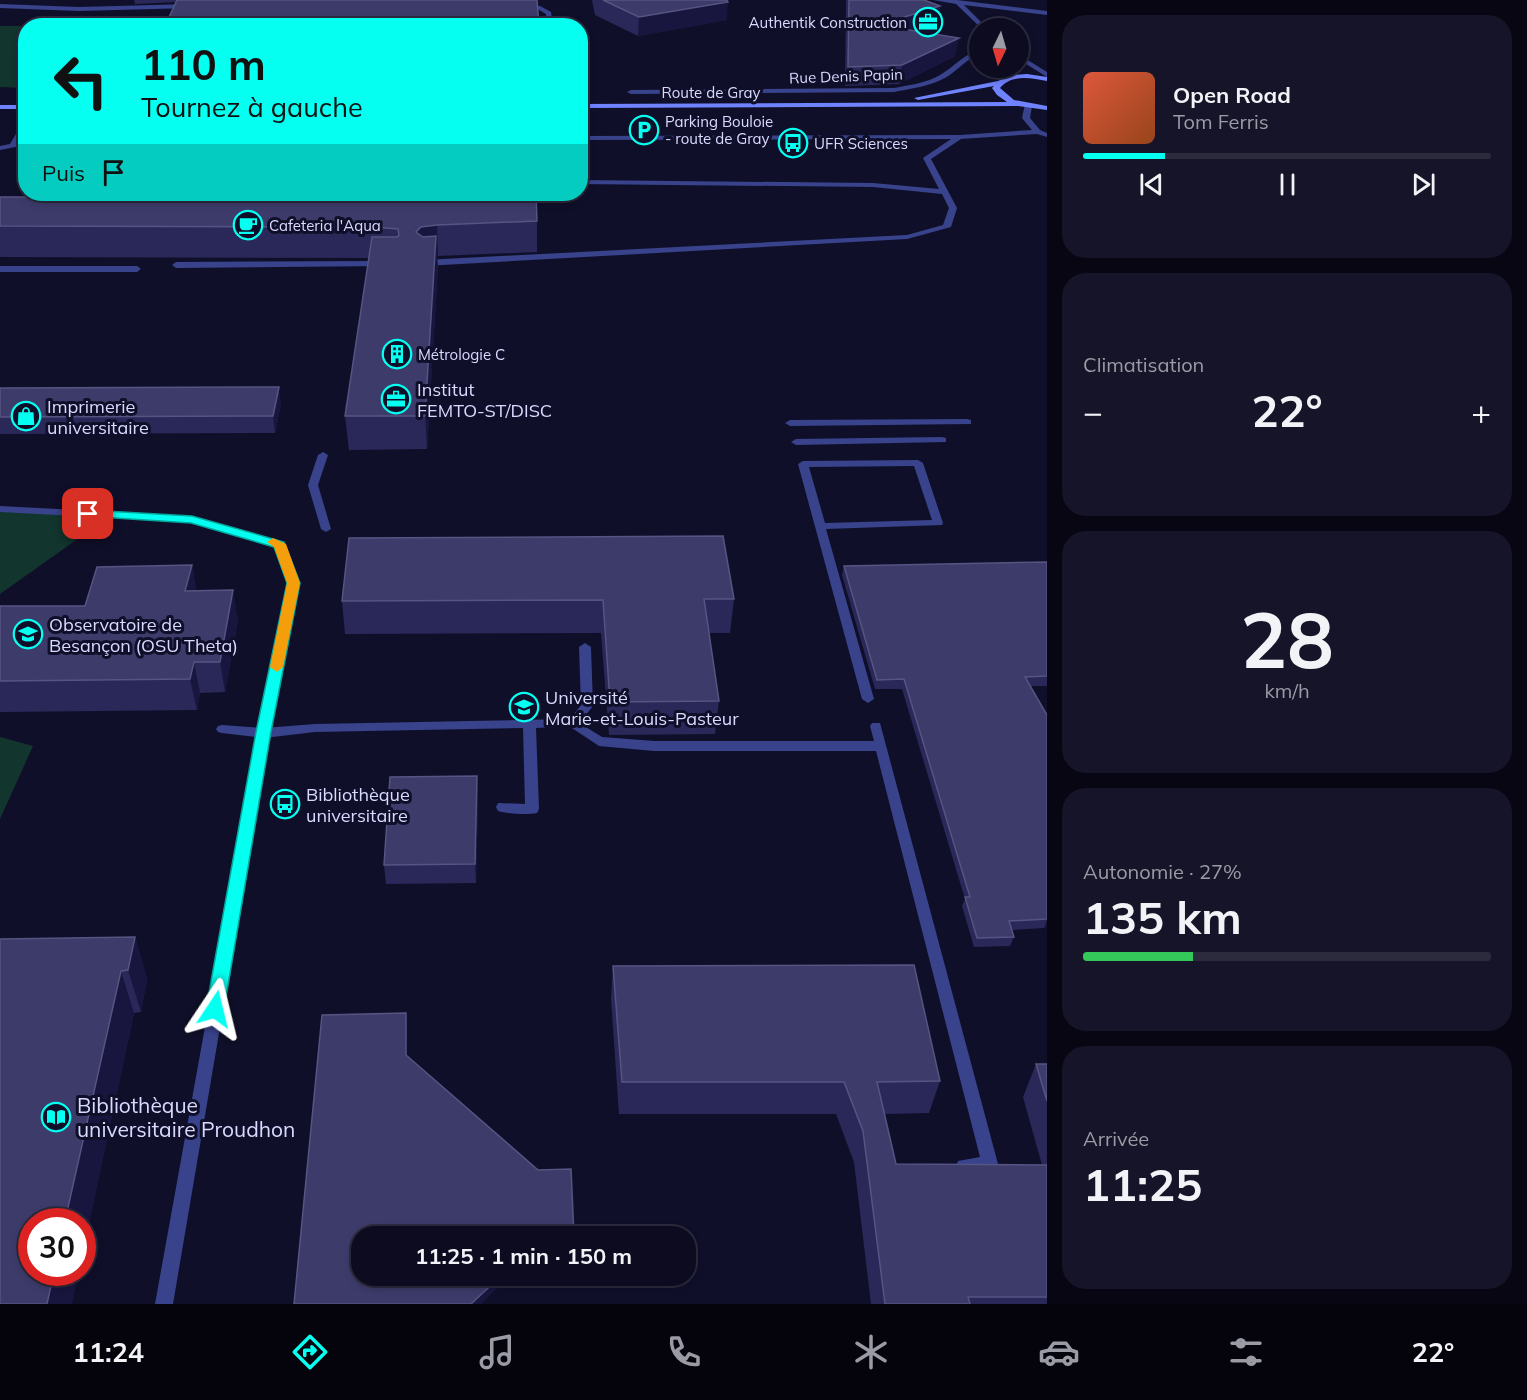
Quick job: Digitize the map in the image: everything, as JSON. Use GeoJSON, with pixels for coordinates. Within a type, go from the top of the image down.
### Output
{"type":"FeatureCollection","features":[{"type":"Feature","properties":{"kind":"main road","name":"Route de Gray"},"geometry":{"type":"LineString","coordinates":[[842,105],[930,97],[1021,77],[1047,77]]}},
{"type":"Feature","properties":{"kind":"main road"},"geometry":{"type":"LineString","coordinates":[[1002,82],[996,88],[999,94],[1018,104]]}},
{"type":"Feature","properties":{"kind":"main road","name":"Route de Gray"},"geometry":{"type":"LineString","coordinates":[[588,105],[1018,104],[1047,108]]}},
{"type":"Feature","properties":{"kind":"main road"},"geometry":{"type":"LineString","coordinates":[[0,107],[18,107]]}},
{"type":"Feature","properties":{"kind":"street"},"geometry":{"type":"LineString","coordinates":[[936,0],[1047,13]]}},
{"type":"Feature","properties":{"kind":"street"},"geometry":{"type":"LineString","coordinates":[[956,2],[973,18]]}},
{"type":"Feature","properties":{"kind":"street"},"geometry":{"type":"LineString","coordinates":[[0,6],[142,9],[203,6]]}},
{"type":"Feature","properties":{"kind":"street"},"geometry":{"type":"LineString","coordinates":[[538,7],[549,14],[549,18]]}},
{"type":"Feature","properties":{"kind":"street","name":"Rue Denis Papin"},"geometry":{"type":"LineString","coordinates":[[632,92],[894,90],[912,87],[942,77],[969,56]]}},
{"type":"Feature","properties":{"kind":"street"},"geometry":{"type":"LineString","coordinates":[[1029,64],[1047,77]]}},
{"type":"Feature","properties":{"kind":"street"},"geometry":{"type":"LineString","coordinates":[[1002,82],[1003,78]]}},
{"type":"Feature","properties":{"kind":"street"},"geometry":{"type":"LineString","coordinates":[[1028,106],[1026,118],[1037,132]]}},
{"type":"Feature","properties":{"kind":"street"},"geometry":{"type":"LineString","coordinates":[[1037,132],[1047,126]]}},
{"type":"Feature","properties":{"kind":"street"},"geometry":{"type":"LineString","coordinates":[[588,138],[960,137],[1037,132],[1047,135]]}},
{"type":"Feature","properties":{"kind":"street"},"geometry":{"type":"LineString","coordinates":[[14,144],[18,137]]}},
{"type":"Feature","properties":{"kind":"street"},"geometry":{"type":"LineString","coordinates":[[424,263],[907,237],[947,227],[953,208],[927,158],[960,137]]}},
{"type":"Feature","properties":{"kind":"street"},"geometry":{"type":"LineString","coordinates":[[0,148],[18,144]]}},
{"type":"Feature","properties":{"kind":"street"},"geometry":{"type":"LineString","coordinates":[[588,182],[873,184],[944,192]]}},
{"type":"Feature","properties":{"kind":"street"},"geometry":{"type":"LineString","coordinates":[[176,266],[396,264]]}},
{"type":"Feature","properties":{"kind":"street"},"geometry":{"type":"LineString","coordinates":[[0,269],[136,269]]}},
{"type":"Feature","properties":{"kind":"street"},"geometry":{"type":"LineString","coordinates":[[790,423],[967,422]]}},
{"type":"Feature","properties":{"kind":"street"},"geometry":{"type":"LineString","coordinates":[[796,442],[942,440]]}},
{"type":"Feature","properties":{"kind":"street"},"geometry":{"type":"LineString","coordinates":[[323,455],[314,485],[326,529]]}},
{"type":"Feature","properties":{"kind":"street"},"geometry":{"type":"LineString","coordinates":[[819,526],[938,523],[918,463],[803,464],[819,526],[868,699]]}},
{"type":"Feature","properties":{"kind":"street"},"geometry":{"type":"LineString","coordinates":[[0,509],[192,519],[280,544],[293,583],[264,732],[164,1304]]}},
{"type":"Feature","properties":{"kind":"street"},"geometry":{"type":"LineString","coordinates":[[573,723],[586,706],[585,647]]}},
{"type":"Feature","properties":{"kind":"street"},"geometry":{"type":"LineString","coordinates":[[503,807],[532,809],[529,723]]}},
{"type":"Feature","properties":{"kind":"street"},"geometry":{"type":"LineString","coordinates":[[222,729],[264,732],[315,728],[573,723],[599,741],[654,746],[881,746]]}},
{"type":"Feature","properties":{"kind":"street"},"geometry":{"type":"LineString","coordinates":[[876,726],[990,1164],[953,1166]]}},
{"type":"Feature","properties":{"kind":"green space"},"geometry":{"type":"Polygon","coordinates":[[[0,26],[18,26],[18,88],[0,87],[0,26]]]}},
{"type":"Feature","properties":{"kind":"green space"},"geometry":{"type":"Polygon","coordinates":[[[0,510],[110,516],[0,594],[0,510]]]}},
{"type":"Feature","properties":{"kind":"green space"},"geometry":{"type":"Polygon","coordinates":[[[0,737],[33,746],[0,819],[0,737]]]}},
{"type":"Feature","properties":{"kind":"building"},"geometry":{"type":"Polygon","coordinates":[[[177,0],[537,0],[538,18],[169,18],[177,0]]]}},
{"type":"Feature","properties":{"kind":"building"},"geometry":{"type":"Polygon","coordinates":[[[603,0],[727,0],[728,2],[639,17],[603,0]]]}},
{"type":"Feature","properties":{"kind":"building"},"geometry":{"type":"Polygon","coordinates":[[[849,0],[924,0],[940,6],[879,25],[959,38],[902,65],[848,67],[849,0]]]}},
{"type":"Feature","properties":{"kind":"building"},"geometry":{"type":"Polygon","coordinates":[[[0,197],[18,197],[18,201],[536,201],[537,221],[437,225],[421,227],[416,232],[423,237],[436,236],[425,416],[345,416],[372,237],[397,237],[398,229],[373,227],[0,226],[0,197]]]}},
{"type":"Feature","properties":{"kind":"building"},"geometry":{"type":"Polygon","coordinates":[[[279,387],[273,416],[0,417],[0,388],[279,387]]]}},
{"type":"Feature","properties":{"kind":"building"},"geometry":{"type":"Polygon","coordinates":[[[723,536],[734,599],[704,599],[719,701],[610,702],[603,600],[342,601],[349,538],[723,536]]]}},
{"type":"Feature","properties":{"kind":"building"},"geometry":{"type":"Polygon","coordinates":[[[1047,562],[1047,676],[1025,677],[1047,715],[1047,919],[1009,921],[1014,937],[977,938],[965,897],[970,897],[904,679],[877,680],[844,566],[1047,562]]]}},
{"type":"Feature","properties":{"kind":"building"},"geometry":{"type":"Polygon","coordinates":[[[192,565],[185,591],[233,590],[220,662],[194,662],[190,679],[0,681],[0,606],[85,606],[97,567],[192,565]]]}},
{"type":"Feature","properties":{"kind":"building"},"geometry":{"type":"Polygon","coordinates":[[[477,776],[475,864],[384,865],[390,777],[477,776]]]}},
{"type":"Feature","properties":{"kind":"building","name":"Bibliothèque universitaire Proudhon"},"geometry":{"type":"Polygon","coordinates":[[[135,937],[128,970],[121,971],[68,1208],[18,1208],[18,1286],[51,1286],[47,1304],[0,1304],[0,939],[135,937]]]}},
{"type":"Feature","properties":{"kind":"building"},"geometry":{"type":"Polygon","coordinates":[[[914,965],[940,1081],[877,1082],[896,1164],[1047,1165],[1047,1297],[968,1297],[970,1304],[885,1304],[863,1131],[844,1082],[622,1082],[613,966],[914,965]]]}},
{"type":"Feature","properties":{"kind":"building"},"geometry":{"type":"Polygon","coordinates":[[[406,1013],[406,1055],[538,1170],[571,1169],[574,1226],[351,1226],[351,1286],[490,1286],[471,1304],[294,1304],[322,1015],[406,1013]]]}},
{"type":"Feature","properties":{"kind":"building"},"geometry":{"type":"Polygon","coordinates":[[[1036,1064],[1047,1064],[1047,1101],[1036,1064]]]}},
{"type":"Feature","properties":{"kind":"slow traffic"},"geometry":{"type":"LineString","coordinates":[[273,542],[280,544],[293,583],[277,667]]}},
{"type":"Feature","properties":{"kind":"place","name":"Authentik Construction"},"geometry":{"type":"Point","coordinates":[928,22]}},
{"type":"Feature","properties":{"kind":"place","name":"Parking Bouloie - route de Gray"},"geometry":{"type":"Point","coordinates":[644,130]}},
{"type":"Feature","properties":{"kind":"place","name":"UFR Sciences"},"geometry":{"type":"Point","coordinates":[793,143]}},
{"type":"Feature","properties":{"kind":"place","name":"Cafeteria l'Aqua"},"geometry":{"type":"Point","coordinates":[248,225]}},
{"type":"Feature","properties":{"kind":"place","name":"Métrologie C"},"geometry":{"type":"Point","coordinates":[397,354]}},
{"type":"Feature","properties":{"kind":"place","name":"Institut FEMTO-ST/DISC"},"geometry":{"type":"Point","coordinates":[396,399]}},
{"type":"Feature","properties":{"kind":"place","name":"Imprimerie universitaire"},"geometry":{"type":"Point","coordinates":[26,416]}},
{"type":"Feature","properties":{"kind":"place","name":"Observatoire de Besançon (OSU Theta)"},"geometry":{"type":"Point","coordinates":[28,634]}},
{"type":"Feature","properties":{"kind":"place","name":"Université Marie-et-Louis-Pasteur"},"geometry":{"type":"Point","coordinates":[524,707]}},
{"type":"Feature","properties":{"kind":"place","name":"Bibliothèque universitaire"},"geometry":{"type":"Point","coordinates":[285,804]}},
{"type":"Feature","properties":{"kind":"place","name":"Bibliothèque universitaire Proudhon"},"geometry":{"type":"Point","coordinates":[56,1117]}},
{"type":"Feature","properties":{"kind":"route"},"geometry":{"type":"LineString","coordinates":[[88,514],[192,519],[280,544],[293,583],[215,1009]]}}]}
